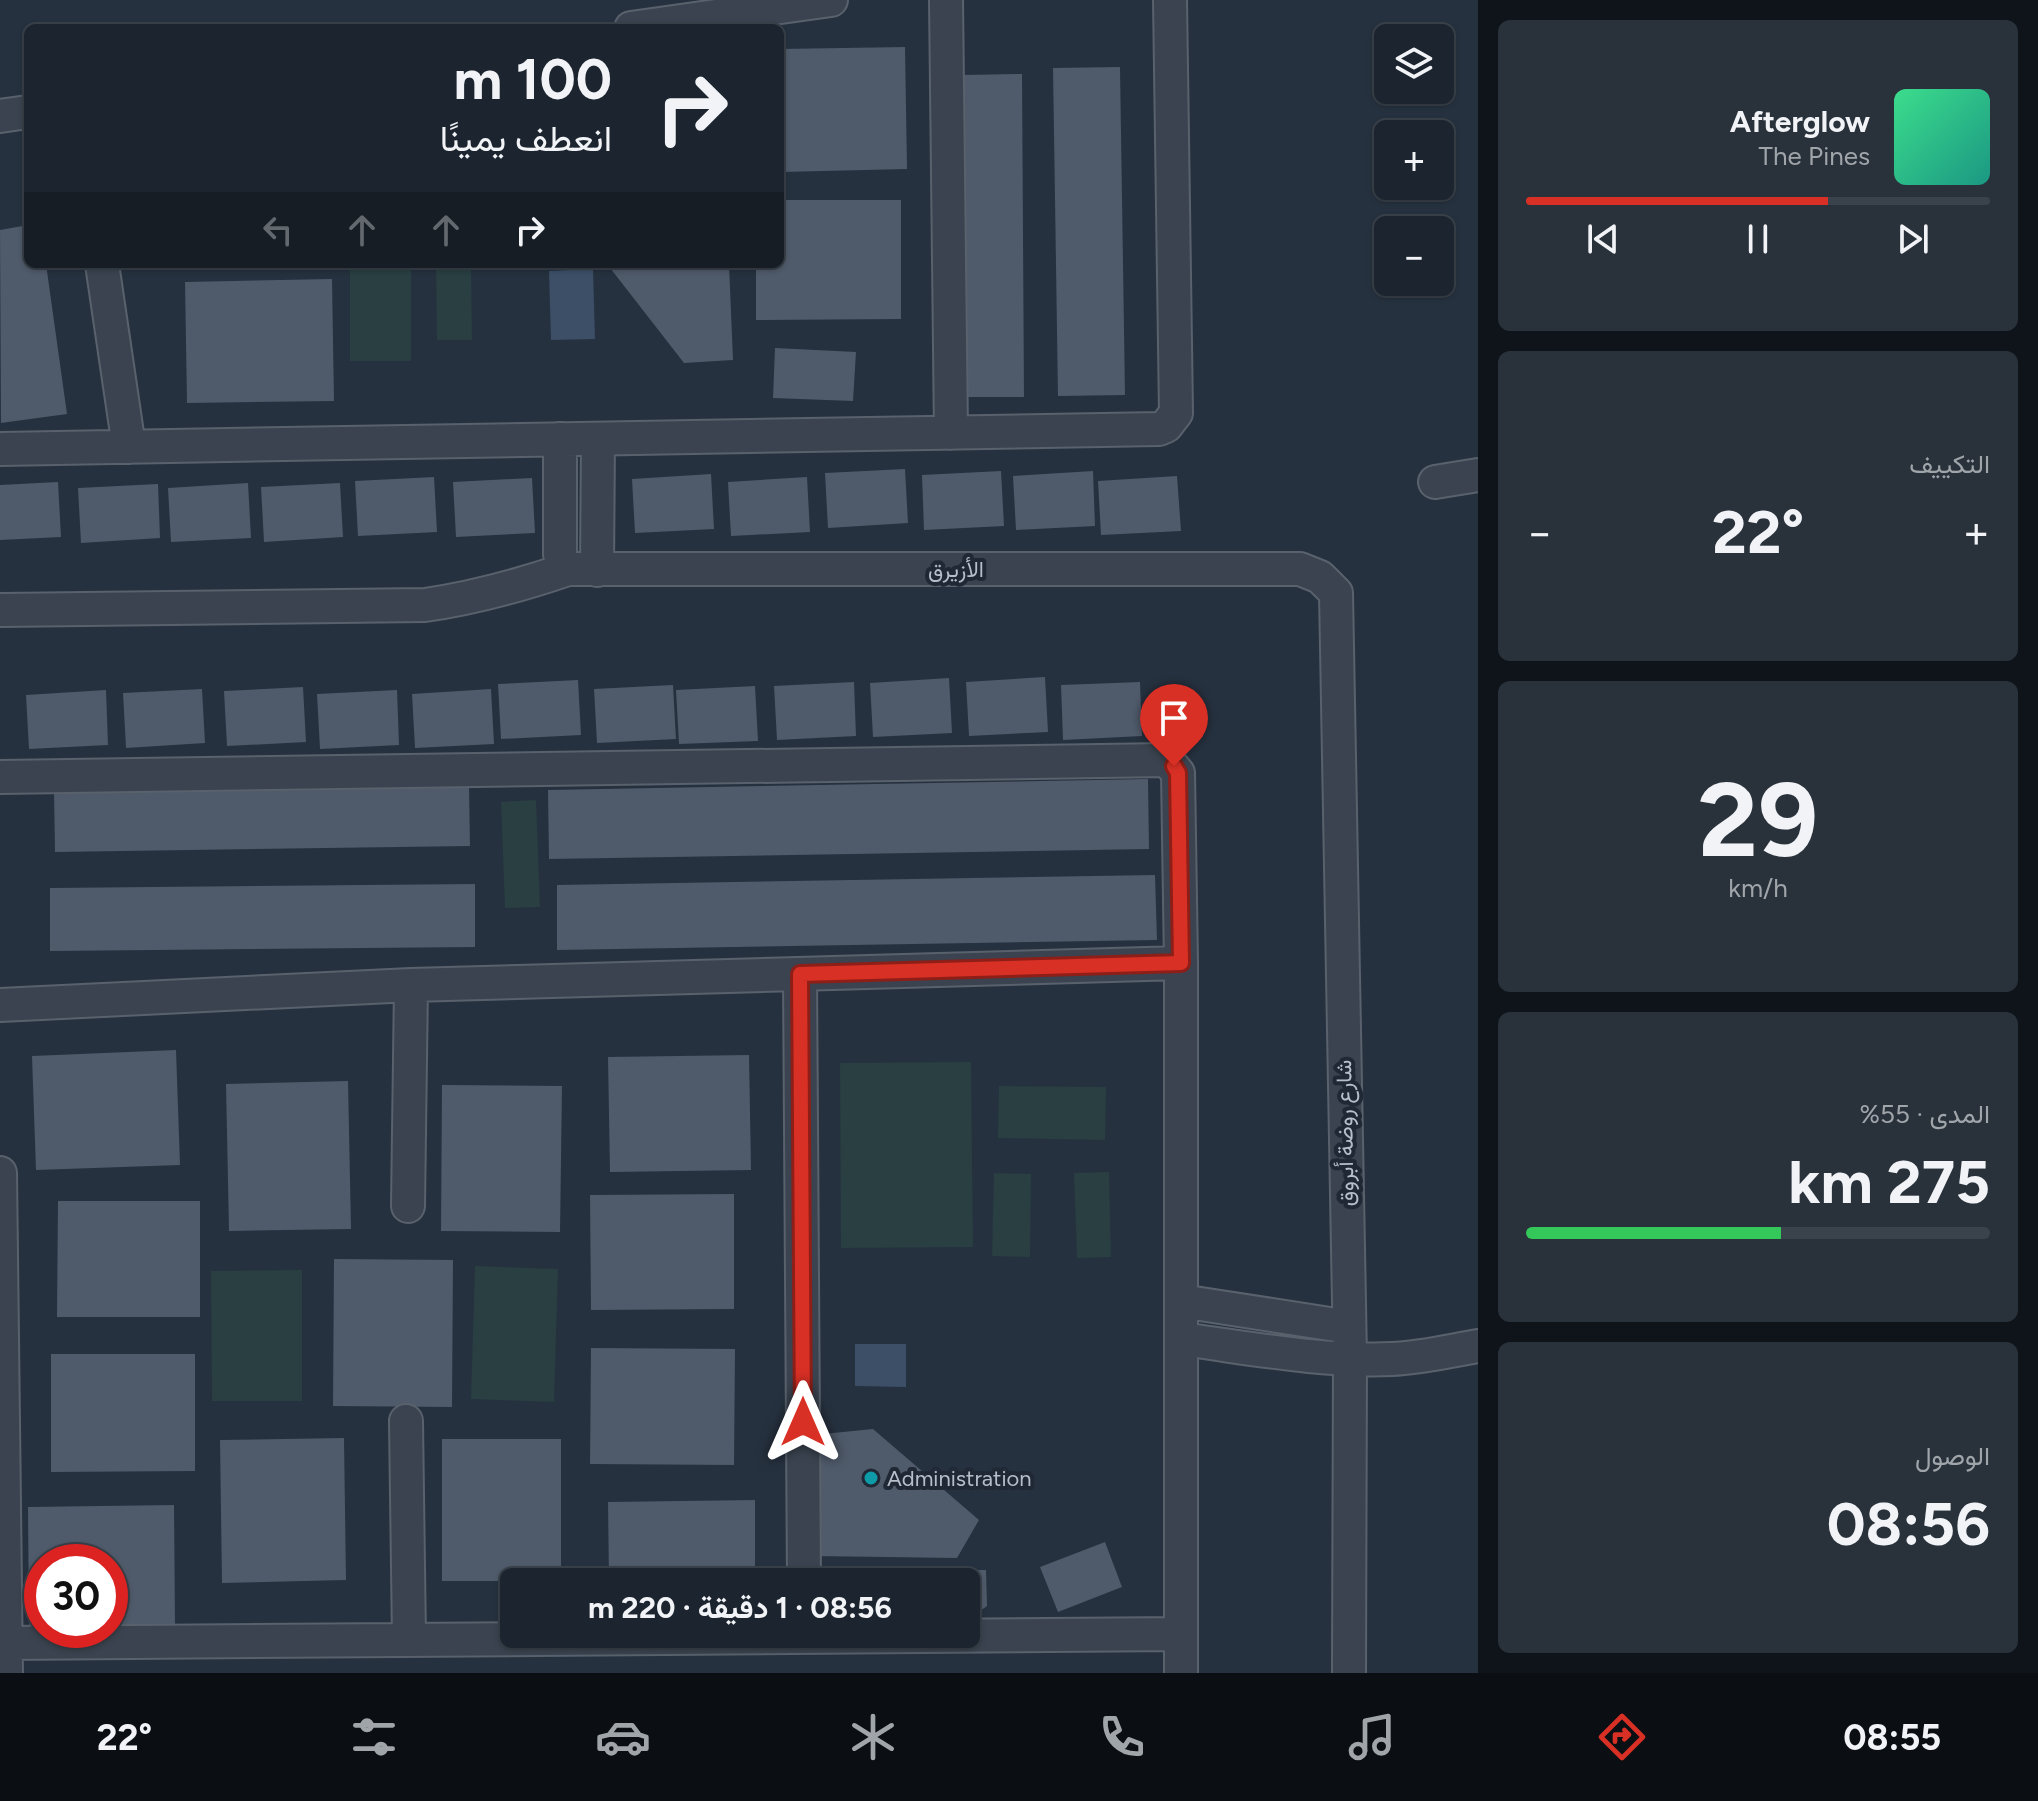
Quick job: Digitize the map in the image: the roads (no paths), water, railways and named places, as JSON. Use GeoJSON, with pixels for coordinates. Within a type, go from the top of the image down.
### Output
{"type":"FeatureCollection","features":[{"type":"Feature","properties":{"kind":"street"},"geometry":{"type":"LineString","coordinates":[[660,24],[831,0]]}},
{"type":"Feature","properties":{"kind":"street"},"geometry":{"type":"LineString","coordinates":[[946,0],[951,433]]}},
{"type":"Feature","properties":{"kind":"street"},"geometry":{"type":"LineString","coordinates":[[0,449],[1159,429],[1166,426],[1176,413],[1170,0]]}},
{"type":"Feature","properties":{"kind":"street"},"geometry":{"type":"LineString","coordinates":[[0,116],[24,113]]}},
{"type":"Feature","properties":{"kind":"street"},"geometry":{"type":"LineString","coordinates":[[103,268],[129,447]]}},
{"type":"Feature","properties":{"kind":"street"},"geometry":{"type":"LineString","coordinates":[[560,439],[560,554],[562,564],[583,569],[598,439]]}},
{"type":"Feature","properties":{"kind":"street"},"geometry":{"type":"LineString","coordinates":[[1435,482],[1478,475]]}},
{"type":"Feature","properties":{"kind":"street","name":"الأزيرق"},"geometry":{"type":"LineString","coordinates":[[0,610],[425,605],[471,598],[583,569],[1300,569],[1320,577],[1336,593]]}},
{"type":"Feature","properties":{"kind":"street","name":"شارع روضة أبروق"},"geometry":{"type":"LineString","coordinates":[[1336,593],[1349,1343],[1349,1673]]}},
{"type":"Feature","properties":{"kind":"street"},"geometry":{"type":"LineString","coordinates":[[0,777],[1167,760],[1178,773],[1181,963],[1181,1673]]}},
{"type":"Feature","properties":{"kind":"street"},"geometry":{"type":"LineString","coordinates":[[0,1005],[411,985],[1181,963]]}},
{"type":"Feature","properties":{"kind":"street"},"geometry":{"type":"LineString","coordinates":[[800,974],[804,1568]]}},
{"type":"Feature","properties":{"kind":"street"},"geometry":{"type":"LineString","coordinates":[[408,1206],[411,985]]}},
{"type":"Feature","properties":{"kind":"street"},"geometry":{"type":"LineString","coordinates":[[1,1182],[6,1658],[500,1639]]}},
{"type":"Feature","properties":{"kind":"street"},"geometry":{"type":"LineString","coordinates":[[1181,1301],[1349,1343],[1395,1359],[1478,1346]]}},
{"type":"Feature","properties":{"kind":"street"},"geometry":{"type":"LineString","coordinates":[[1181,1339],[1308,1356],[1349,1343]]}},
{"type":"Feature","properties":{"kind":"street"},"geometry":{"type":"LineString","coordinates":[[406,1421],[409,1640]]}},
{"type":"Feature","properties":{"kind":"street"},"geometry":{"type":"LineString","coordinates":[[980,1635],[1181,1634]]}},
{"type":"Feature","properties":{"kind":"water"},"geometry":{"type":"Polygon","coordinates":[[[593,269],[595,339],[551,340],[549,271],[593,269]]]}},
{"type":"Feature","properties":{"kind":"water"},"geometry":{"type":"Polygon","coordinates":[[[855,1344],[906,1344],[906,1387],[855,1386],[855,1344]]]}},
{"type":"Feature","properties":{"kind":"place","name":"Administration"},"geometry":{"type":"Point","coordinates":[871,1478]}}]}
